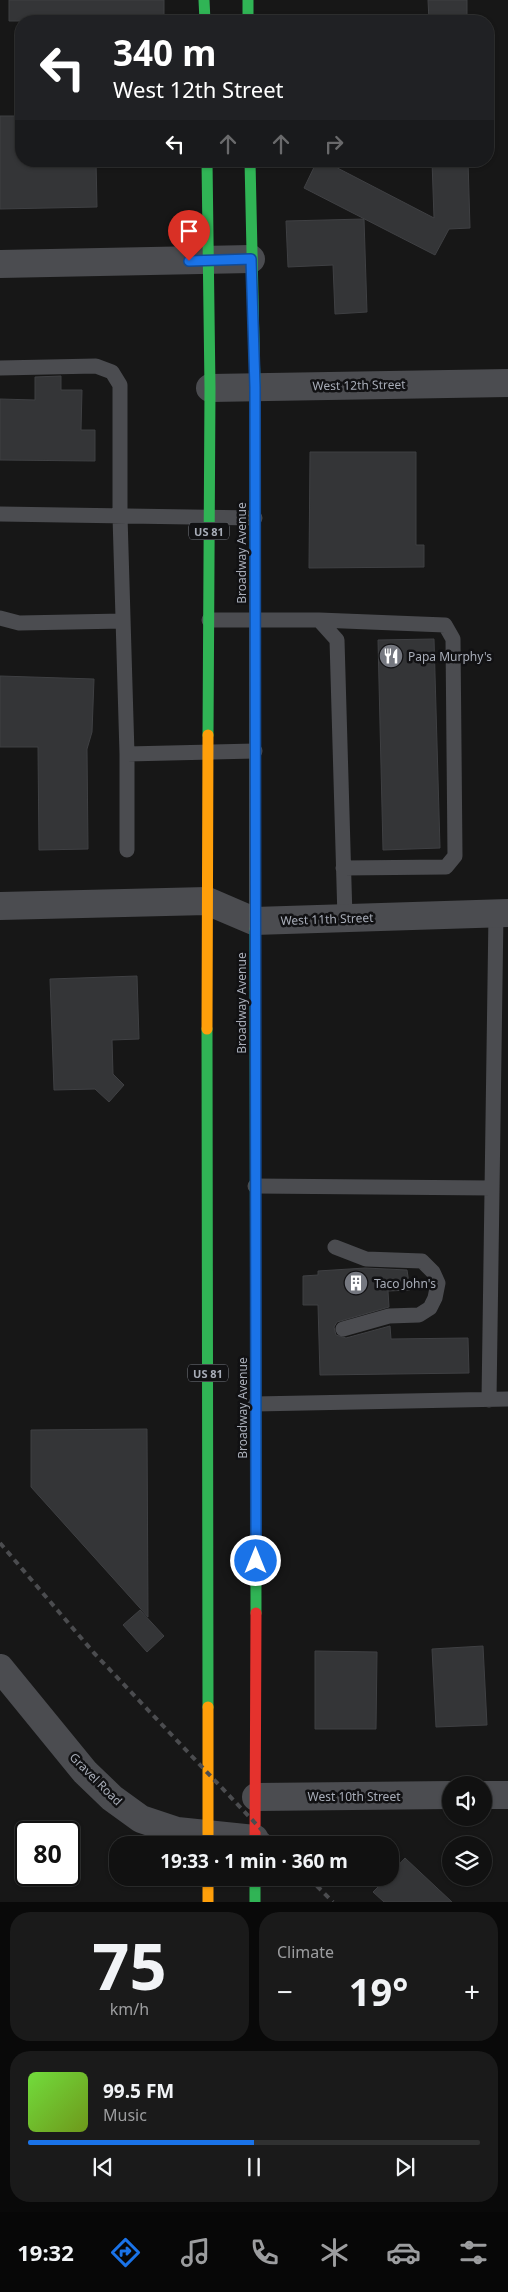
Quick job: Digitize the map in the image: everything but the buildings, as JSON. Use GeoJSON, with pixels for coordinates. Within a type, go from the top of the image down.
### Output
{"type":"FeatureCollection","features":[{"type":"Feature","properties":{"kind":"highway"},"geometry":{"type":"LineString","coordinates":[[204,0],[205,15]]}},
{"type":"Feature","properties":{"kind":"highway"},"geometry":{"type":"LineString","coordinates":[[248,0],[248,15]]}},
{"type":"Feature","properties":{"kind":"highway","name":"US 81"},"geometry":{"type":"LineString","coordinates":[[207,167],[210,388],[207,901],[208,1836]]}},
{"type":"Feature","properties":{"kind":"highway","name":"Broadway Avenue"},"geometry":{"type":"LineString","coordinates":[[250,167],[255,387],[255,1836]]}},
{"type":"Feature","properties":{"kind":"highway"},"geometry":{"type":"LineString","coordinates":[[208,1886],[208,1902]]}},
{"type":"Feature","properties":{"kind":"highway"},"geometry":{"type":"LineString","coordinates":[[255,1886],[255,1902]]}},
{"type":"Feature","properties":{"kind":"street"},"geometry":{"type":"LineString","coordinates":[[0,264],[251,259]]}},
{"type":"Feature","properties":{"kind":"street","name":"West 12th Street"},"geometry":{"type":"LineString","coordinates":[[210,388],[508,383]]}},
{"type":"Feature","properties":{"kind":"street","name":"West 11th Street"},"geometry":{"type":"LineString","coordinates":[[0,906],[207,901],[254,921],[502,913]]}},
{"type":"Feature","properties":{"kind":"street","name":"Gravel Road"},"geometry":{"type":"LineString","coordinates":[[0,1668],[85,1772],[112,1798],[141,1819],[196,1836]]}},
{"type":"Feature","properties":{"kind":"street","name":"West 10th Street"},"geometry":{"type":"LineString","coordinates":[[256,1797],[442,1795]]}},
{"type":"Feature","properties":{"kind":"street"},"geometry":{"type":"LineString","coordinates":[[492,1795],[508,1795]]}},
{"type":"Feature","properties":{"kind":"lane"},"geometry":{"type":"LineString","coordinates":[[0,368],[96,366],[112,372],[120,385],[120,516],[128,850]]}},
{"type":"Feature","properties":{"kind":"lane"},"geometry":{"type":"LineString","coordinates":[[0,514],[255,518]]}},
{"type":"Feature","properties":{"kind":"lane"},"geometry":{"type":"LineString","coordinates":[[0,618],[19,623],[124,621]]}},
{"type":"Feature","properties":{"kind":"lane"},"geometry":{"type":"LineString","coordinates":[[209,620],[319,620],[445,625],[453,638],[455,856],[446,866],[343,868]]}},
{"type":"Feature","properties":{"kind":"lane"},"geometry":{"type":"LineString","coordinates":[[319,620],[337,640],[344,918]]}},
{"type":"Feature","properties":{"kind":"lane"},"geometry":{"type":"LineString","coordinates":[[127,754],[255,751]]}},
{"type":"Feature","properties":{"kind":"lane"},"geometry":{"type":"LineString","coordinates":[[489,1400],[492,1188],[502,913]]}},
{"type":"Feature","properties":{"kind":"lane"},"geometry":{"type":"LineString","coordinates":[[255,1186],[492,1188]]}},
{"type":"Feature","properties":{"kind":"lane"},"geometry":{"type":"LineString","coordinates":[[335,1247],[366,1259],[422,1261],[433,1272],[438,1283],[435,1298],[430,1308],[419,1315],[389,1316],[343,1329]]}},
{"type":"Feature","properties":{"kind":"lane"},"geometry":{"type":"LineString","coordinates":[[256,1404],[508,1399]]}},
{"type":"Feature","properties":{"kind":"railway"},"geometry":{"type":"LineString","coordinates":[[0,1543],[94,1653],[267,1836]]}},
{"type":"Feature","properties":{"kind":"railway"},"geometry":{"type":"LineString","coordinates":[[317,1886],[333,1902]]}},
{"type":"Feature","properties":{"kind":"traffic: fast"},"geometry":{"type":"LineString","coordinates":[[204,0],[205,15]]}},
{"type":"Feature","properties":{"kind":"traffic: fast"},"geometry":{"type":"LineString","coordinates":[[248,0],[248,15]]}},
{"type":"Feature","properties":{"kind":"traffic: fast"},"geometry":{"type":"LineString","coordinates":[[207,167],[210,388],[208,735]]}},
{"type":"Feature","properties":{"kind":"traffic: fast"},"geometry":{"type":"LineString","coordinates":[[250,167],[255,387],[255,587]]}},
{"type":"Feature","properties":{"kind":"traffic: fast"},"geometry":{"type":"LineString","coordinates":[[255,929],[256,1613]]}},
{"type":"Feature","properties":{"kind":"traffic: fast"},"geometry":{"type":"LineString","coordinates":[[207,1029],[208,1707]]}},
{"type":"Feature","properties":{"kind":"traffic: fast"},"geometry":{"type":"LineString","coordinates":[[255,1886],[255,1902]]}},
{"type":"Feature","properties":{"kind":"traffic: slow"},"geometry":{"type":"LineString","coordinates":[[255,587],[255,929]]}},
{"type":"Feature","properties":{"kind":"traffic: slow"},"geometry":{"type":"LineString","coordinates":[[207,1029],[208,735]]}},
{"type":"Feature","properties":{"kind":"traffic: slow"},"geometry":{"type":"LineString","coordinates":[[208,1707],[208,1836]]}},
{"type":"Feature","properties":{"kind":"traffic: slow"},"geometry":{"type":"LineString","coordinates":[[208,1886],[208,1902]]}},
{"type":"Feature","properties":{"kind":"traffic: jam"},"geometry":{"type":"LineString","coordinates":[[255,1836],[256,1613]]}},
{"type":"Feature","properties":{"kind":"place","name":"Papa Murphy's"},"geometry":{"type":"Point","coordinates":[391,656]}},
{"type":"Feature","properties":{"kind":"place","name":"Taco John's"},"geometry":{"type":"Point","coordinates":[356,1283]}},
{"type":"Feature","properties":{"kind":"route"},"geometry":{"type":"LineString","coordinates":[[189,261],[251,259],[255,387],[254,978],[256,1561]]}}]}
